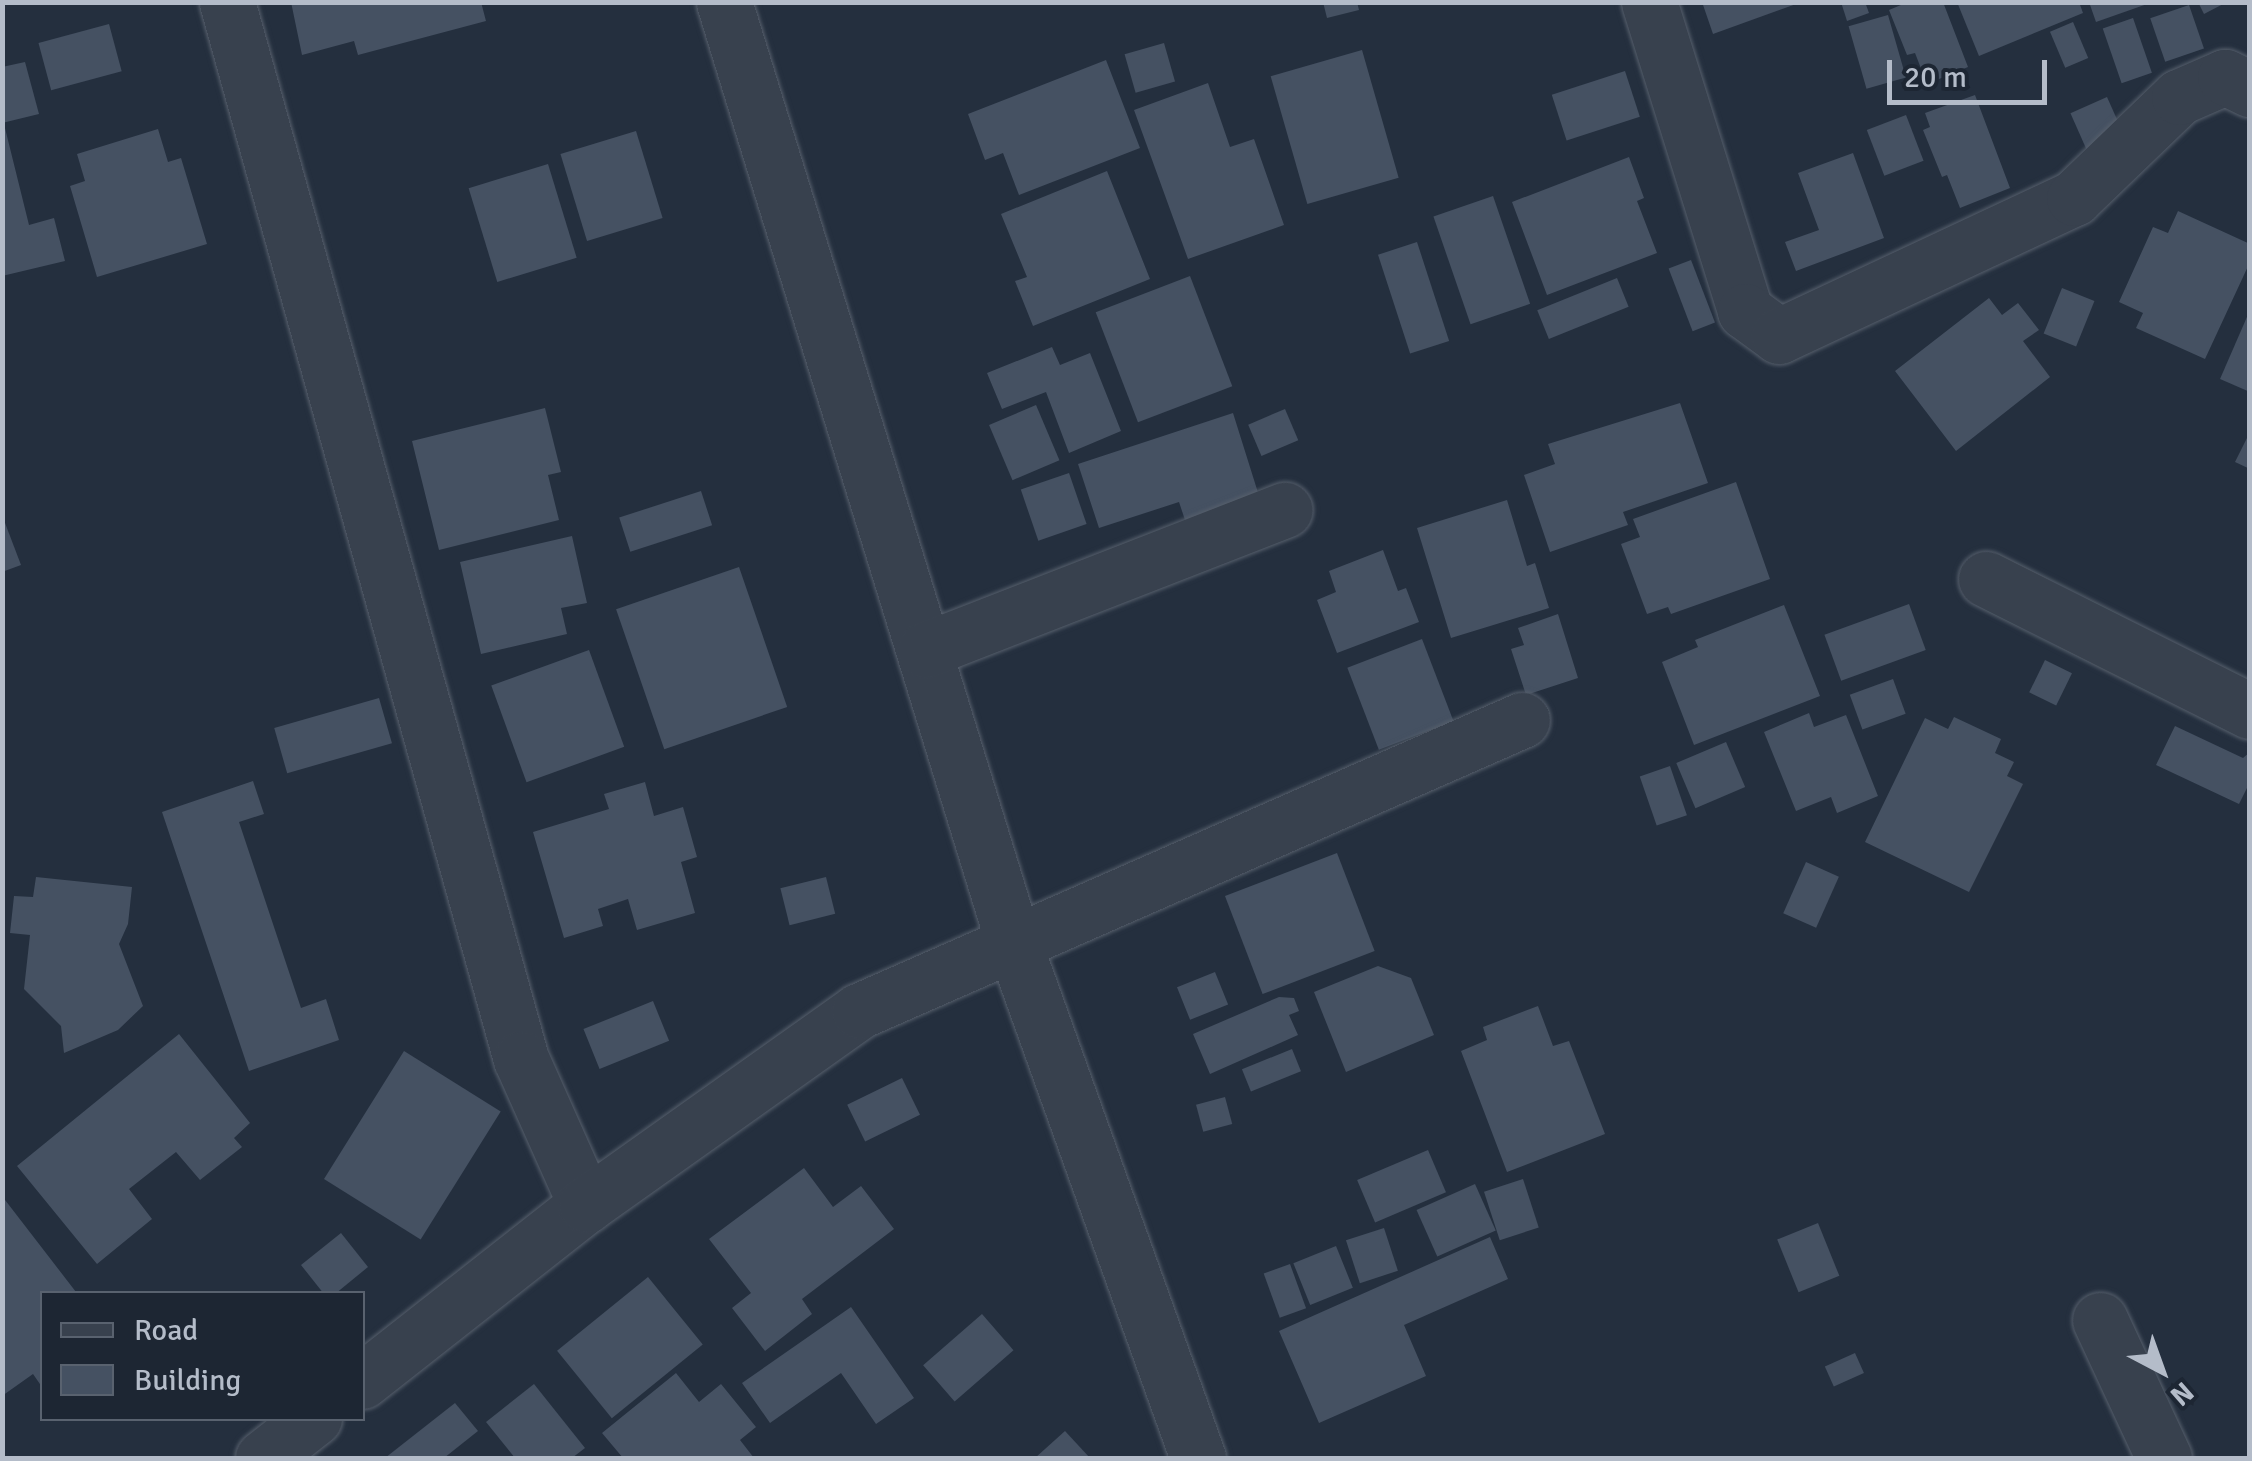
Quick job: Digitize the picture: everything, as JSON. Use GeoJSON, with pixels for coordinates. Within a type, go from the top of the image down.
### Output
{"type":"FeatureCollection","features":[{"type":"Feature","properties":{"kind":"street"},"geometry":{"type":"LineString","coordinates":[[227,2],[521,1060],[586,1205]]}},
{"type":"Feature","properties":{"kind":"street"},"geometry":{"type":"LineString","coordinates":[[724,2],[1014,944],[1198,1458]]}},
{"type":"Feature","properties":{"kind":"street"},"geometry":{"type":"LineString","coordinates":[[1649,2],[1745,310],[1778,336],[2074,198],[2179,98],[2226,77],[2250,89]]}},
{"type":"Feature","properties":{"kind":"street"},"geometry":{"type":"LineString","coordinates":[[926,650],[1285,510]]}},
{"type":"Feature","properties":{"kind":"street"},"geometry":{"type":"LineString","coordinates":[[1986,579],[2250,711]]}},
{"type":"Feature","properties":{"kind":"street"},"geometry":{"type":"LineString","coordinates":[[365,1379],[586,1205],[859,1011],[1522,720]]}},
{"type":"Feature","properties":{"kind":"street"},"geometry":{"type":"LineString","coordinates":[[2100,1320],[2164,1458]]}},
{"type":"Feature","properties":{"kind":"street"},"geometry":{"type":"LineString","coordinates":[[263,1458],[310,1421]]}},
{"type":"Feature","properties":{"kind":"building"},"geometry":{"type":"Polygon","coordinates":[[[291,2],[481,2],[486,21],[358,55],[354,41],[302,55],[291,2]]]}},
{"type":"Feature","properties":{"kind":"building"},"geometry":{"type":"Polygon","coordinates":[[[1323,2],[1357,2],[1359,10],[1327,18],[1323,2]]]}},
{"type":"Feature","properties":{"kind":"building"},"geometry":{"type":"Polygon","coordinates":[[[1702,2],[1799,2],[1799,3],[1713,34],[1702,2]]]}},
{"type":"Feature","properties":{"kind":"building"},"geometry":{"type":"Polygon","coordinates":[[[1841,2],[1865,2],[1869,13],[1847,21],[1841,2]]]}},
{"type":"Feature","properties":{"kind":"building"},"geometry":{"type":"Polygon","coordinates":[[[1908,2],[1943,2],[1968,67],[1927,84],[1915,53],[1907,55],[1889,10],[1908,2]]]}},
{"type":"Feature","properties":{"kind":"building"},"geometry":{"type":"Polygon","coordinates":[[[1957,2],[2079,2],[2083,13],[1979,56],[1957,2]]]}},
{"type":"Feature","properties":{"kind":"building"},"geometry":{"type":"Polygon","coordinates":[[[2089,2],[2150,2],[2150,3],[2096,22],[2089,2]]]}},
{"type":"Feature","properties":{"kind":"building"},"geometry":{"type":"Polygon","coordinates":[[[2198,2],[2227,2],[2204,14],[2198,2]]]}},
{"type":"Feature","properties":{"kind":"building"},"geometry":{"type":"Polygon","coordinates":[[[2189,5],[2204,48],[2165,62],[2150,18],[2189,5]]]}},
{"type":"Feature","properties":{"kind":"building"},"geometry":{"type":"Polygon","coordinates":[[[1888,15],[1906,77],[1867,89],[1849,26],[1888,15]]]}},
{"type":"Feature","properties":{"kind":"building"},"geometry":{"type":"Polygon","coordinates":[[[2133,18],[2152,73],[2122,83],[2103,28],[2133,18]]]}},
{"type":"Feature","properties":{"kind":"building"},"geometry":{"type":"Polygon","coordinates":[[[2073,22],[2088,58],[2065,68],[2050,32],[2073,22]]]}},
{"type":"Feature","properties":{"kind":"building"},"geometry":{"type":"Polygon","coordinates":[[[109,24],[122,71],[51,90],[38,43],[109,24]]]}},
{"type":"Feature","properties":{"kind":"building"},"geometry":{"type":"Polygon","coordinates":[[[1164,43],[1175,81],[1136,93],[1125,54],[1164,43]]]}},
{"type":"Feature","properties":{"kind":"building"},"geometry":{"type":"Polygon","coordinates":[[[1362,50],[1399,178],[1307,204],[1271,76],[1362,50]]]}},
{"type":"Feature","properties":{"kind":"building"},"geometry":{"type":"Polygon","coordinates":[[[1106,60],[1140,148],[1019,195],[1003,153],[985,160],[968,114],[1106,60]]]}},
{"type":"Feature","properties":{"kind":"building"},"geometry":{"type":"Polygon","coordinates":[[[25,62],[39,114],[2,123],[2,67],[25,62]]]}},
{"type":"Feature","properties":{"kind":"building"},"geometry":{"type":"Polygon","coordinates":[[[1625,71],[1640,117],[1567,140],[1552,95],[1625,71]]]}},
{"type":"Feature","properties":{"kind":"building"},"geometry":{"type":"Polygon","coordinates":[[[1208,83],[1230,147],[1254,139],[1284,225],[1188,259],[1134,110],[1208,83]]]}},
{"type":"Feature","properties":{"kind":"building"},"geometry":{"type":"Polygon","coordinates":[[[1975,95],[2010,188],[1960,208],[1923,130],[1930,127],[1925,113],[1975,95]]]}},
{"type":"Feature","properties":{"kind":"building"},"geometry":{"type":"Polygon","coordinates":[[[2107,97],[2124,135],[2088,152],[2070,113],[2107,97]]]}},
{"type":"Feature","properties":{"kind":"building"},"geometry":{"type":"Polygon","coordinates":[[[1906,115],[1924,161],[1884,176],[1867,130],[1906,115]]]}},
{"type":"Feature","properties":{"kind":"building"},"geometry":{"type":"Polygon","coordinates":[[[4,124],[29,225],[54,218],[65,261],[2,276],[4,124]]]}},
{"type":"Feature","properties":{"kind":"building"},"geometry":{"type":"Polygon","coordinates":[[[158,129],[168,162],[181,158],[207,244],[97,277],[70,186],[85,181],[77,154],[158,129]]]}},
{"type":"Feature","properties":{"kind":"building"},"geometry":{"type":"Polygon","coordinates":[[[636,131],[663,218],[587,241],[560,154],[636,131]]]}},
{"type":"Feature","properties":{"kind":"building"},"geometry":{"type":"Polygon","coordinates":[[[1853,153],[1884,238],[1796,271],[1785,242],[1819,230],[1798,173],[1853,153]]]}},
{"type":"Feature","properties":{"kind":"building"},"geometry":{"type":"Polygon","coordinates":[[[1629,157],[1644,198],[1637,201],[1657,253],[1547,295],[1512,202],[1629,157]]]}},
{"type":"Feature","properties":{"kind":"building"},"geometry":{"type":"Polygon","coordinates":[[[548,164],[577,258],[497,282],[469,188],[548,164]]]}},
{"type":"Feature","properties":{"kind":"building"},"geometry":{"type":"Polygon","coordinates":[[[1107,171],[1150,279],[1033,326],[1015,281],[1027,277],[1001,214],[1107,171]]]}},
{"type":"Feature","properties":{"kind":"building"},"geometry":{"type":"Polygon","coordinates":[[[1493,196],[1530,304],[1471,324],[1433,217],[1493,196]]]}},
{"type":"Feature","properties":{"kind":"building"},"geometry":{"type":"Polygon","coordinates":[[[2178,211],[2250,244],[2250,262],[2205,359],[2136,328],[2143,313],[2119,302],[2153,227],[2168,233],[2178,211]]]}},
{"type":"Feature","properties":{"kind":"building"},"geometry":{"type":"Polygon","coordinates":[[[1417,242],[1449,341],[1410,354],[1378,255],[1417,242]]]}},
{"type":"Feature","properties":{"kind":"building"},"geometry":{"type":"Polygon","coordinates":[[[1691,260],[1715,323],[1693,331],[1669,269],[1691,260]]]}},
{"type":"Feature","properties":{"kind":"building"},"geometry":{"type":"Polygon","coordinates":[[[1190,276],[1232,386],[1138,422],[1096,312],[1190,276]]]}},
{"type":"Feature","properties":{"kind":"building"},"geometry":{"type":"Polygon","coordinates":[[[1617,278],[1629,307],[1549,339],[1537,310],[1617,278]]]}},
{"type":"Feature","properties":{"kind":"building"},"geometry":{"type":"Polygon","coordinates":[[[2062,288],[2094,301],[2076,347],[2044,333],[2062,288]]]}},
{"type":"Feature","properties":{"kind":"building"},"geometry":{"type":"Polygon","coordinates":[[[1989,298],[2002,315],[2018,303],[2039,330],[2023,341],[2050,377],[1956,451],[1895,371],[1989,298]]]}},
{"type":"Feature","properties":{"kind":"building"},"geometry":{"type":"Polygon","coordinates":[[[2250,310],[2250,392],[2220,379],[2250,310]]]}},
{"type":"Feature","properties":{"kind":"building"},"geometry":{"type":"Polygon","coordinates":[[[1052,347],[1060,365],[1090,353],[1121,431],[1069,453],[1046,392],[1002,409],[987,373],[1052,347]]]}},
{"type":"Feature","properties":{"kind":"building"},"geometry":{"type":"Polygon","coordinates":[[[1680,403],[1708,483],[1623,512],[1628,525],[1550,552],[1524,475],[1555,464],[1548,444],[1680,403]]]}},
{"type":"Feature","properties":{"kind":"building"},"geometry":{"type":"Polygon","coordinates":[[[1036,405],[1059,460],[1012,480],[989,425],[1036,405]]]}},
{"type":"Feature","properties":{"kind":"building"},"geometry":{"type":"Polygon","coordinates":[[[545,408],[561,472],[548,475],[559,520],[439,550],[412,441],[545,408]]]}},
{"type":"Feature","properties":{"kind":"building"},"geometry":{"type":"Polygon","coordinates":[[[1285,409],[1298,440],[1261,456],[1248,425],[1285,409]]]}},
{"type":"Feature","properties":{"kind":"building"},"geometry":{"type":"Polygon","coordinates":[[[1233,413],[1260,499],[1186,523],[1179,502],[1099,528],[1078,464],[1233,413]]]}},
{"type":"Feature","properties":{"kind":"building"},"geometry":{"type":"Polygon","coordinates":[[[2250,432],[2250,469],[2235,462],[2250,432]]]}},
{"type":"Feature","properties":{"kind":"building"},"geometry":{"type":"Polygon","coordinates":[[[1069,473],[1087,524],[1038,541],[1021,490],[1069,473]]]}},
{"type":"Feature","properties":{"kind":"building"},"geometry":{"type":"Polygon","coordinates":[[[1736,482],[1770,579],[1671,614],[1668,607],[1647,614],[1621,544],[1640,537],[1633,519],[1736,482]]]}},
{"type":"Feature","properties":{"kind":"building"},"geometry":{"type":"Polygon","coordinates":[[[701,491],[712,525],[630,552],[619,518],[701,491]]]}},
{"type":"Feature","properties":{"kind":"building"},"geometry":{"type":"Polygon","coordinates":[[[1507,500],[1527,566],[1535,563],[1549,608],[1451,638],[1417,528],[1507,500]]]}},
{"type":"Feature","properties":{"kind":"building"},"geometry":{"type":"Polygon","coordinates":[[[2,515],[21,565],[2,572],[2,515]]]}},
{"type":"Feature","properties":{"kind":"building"},"geometry":{"type":"Polygon","coordinates":[[[572,536],[587,603],[561,608],[567,634],[481,654],[460,562],[572,536]]]}},
{"type":"Feature","properties":{"kind":"building"},"geometry":{"type":"Polygon","coordinates":[[[1383,550],[1398,591],[1406,588],[1419,622],[1337,653],[1317,600],[1336,592],[1329,571],[1383,550]]]}},
{"type":"Feature","properties":{"kind":"building"},"geometry":{"type":"Polygon","coordinates":[[[739,567],[787,707],[664,749],[616,609],[739,567]]]}},
{"type":"Feature","properties":{"kind":"building"},"geometry":{"type":"Polygon","coordinates":[[[1909,604],[1926,650],[1841,681],[1824,635],[1909,604]]]}},
{"type":"Feature","properties":{"kind":"building"},"geometry":{"type":"Polygon","coordinates":[[[1784,605],[1820,696],[1694,745],[1662,662],[1698,647],[1695,640],[1784,605]]]}},
{"type":"Feature","properties":{"kind":"building"},"geometry":{"type":"Polygon","coordinates":[[[1558,614],[1578,678],[1526,695],[1511,649],[1524,645],[1518,628],[1558,614]]]}},
{"type":"Feature","properties":{"kind":"building"},"geometry":{"type":"Polygon","coordinates":[[[1422,639],[1454,721],[1379,750],[1347,668],[1422,639]]]}},
{"type":"Feature","properties":{"kind":"building"},"geometry":{"type":"Polygon","coordinates":[[[589,650],[624,747],[527,782],[491,686],[589,650]]]}},
{"type":"Feature","properties":{"kind":"building"},"geometry":{"type":"Polygon","coordinates":[[[2045,660],[2072,673],[2056,706],[2029,692],[2045,660]]]}},
{"type":"Feature","properties":{"kind":"building"},"geometry":{"type":"Polygon","coordinates":[[[1893,679],[1906,714],[1862,730],[1850,695],[1893,679]]]}},
{"type":"Feature","properties":{"kind":"building"},"geometry":{"type":"Polygon","coordinates":[[[379,698],[392,743],[287,773],[274,728],[379,698]]]}},
{"type":"Feature","properties":{"kind":"building"},"geometry":{"type":"Polygon","coordinates":[[[1809,713],[1814,727],[1846,715],[1878,796],[1837,813],[1831,797],[1796,811],[1764,732],[1809,713]]]}},
{"type":"Feature","properties":{"kind":"building"},"geometry":{"type":"Polygon","coordinates":[[[1954,717],[2001,739],[1995,753],[2014,762],[2007,776],[2023,784],[1969,892],[1865,842],[1925,718],[1948,729],[1954,717]]]}},
{"type":"Feature","properties":{"kind":"building"},"geometry":{"type":"Polygon","coordinates":[[[2175,726],[2243,758],[2250,752],[2250,782],[2239,804],[2156,765],[2175,726]]]}},
{"type":"Feature","properties":{"kind":"building"},"geometry":{"type":"Polygon","coordinates":[[[1726,742],[1745,787],[1695,808],[1676,763],[1726,742]]]}},
{"type":"Feature","properties":{"kind":"building"},"geometry":{"type":"Polygon","coordinates":[[[1670,766],[1687,815],[1657,826],[1640,776],[1670,766]]]}},
{"type":"Feature","properties":{"kind":"building"},"geometry":{"type":"Polygon","coordinates":[[[253,781],[264,814],[239,822],[301,1008],[326,999],[339,1040],[249,1071],[162,812],[253,781]]]}},
{"type":"Feature","properties":{"kind":"building"},"geometry":{"type":"Polygon","coordinates":[[[645,782],[654,816],[683,807],[697,857],[681,862],[695,913],[637,930],[628,899],[598,909],[603,926],[564,938],[533,832],[609,809],[604,794],[645,782]]]}},
{"type":"Feature","properties":{"kind":"building"},"geometry":{"type":"Polygon","coordinates":[[[1337,853],[1375,951],[1263,994],[1225,896],[1337,853]]]}},
{"type":"Feature","properties":{"kind":"building"},"geometry":{"type":"Polygon","coordinates":[[[1806,862],[1839,877],[1816,928],[1783,913],[1806,862]]]}},
{"type":"Feature","properties":{"kind":"building"},"geometry":{"type":"Polygon","coordinates":[[[36,877],[132,887],[128,924],[119,944],[143,1006],[118,1030],[64,1053],[61,1026],[24,989],[30,935],[10,933],[14,896],[33,897],[36,877]]]}},
{"type":"Feature","properties":{"kind":"building"},"geometry":{"type":"Polygon","coordinates":[[[826,877],[835,914],[790,925],[780,888],[826,877]]]}},
{"type":"Feature","properties":{"kind":"building"},"geometry":{"type":"Polygon","coordinates":[[[1378,966],[1411,978],[1434,1035],[1346,1072],[1314,992],[1378,966]]]}},
{"type":"Feature","properties":{"kind":"building"},"geometry":{"type":"Polygon","coordinates":[[[1215,972],[1228,1004],[1190,1020],[1177,987],[1215,972]]]}},
{"type":"Feature","properties":{"kind":"building"},"geometry":{"type":"Polygon","coordinates":[[[1279,997],[1294,998],[1299,1011],[1289,1015],[1298,1035],[1210,1074],[1193,1034],[1279,997]]]}},
{"type":"Feature","properties":{"kind":"building"},"geometry":{"type":"Polygon","coordinates":[[[653,1001],[669,1041],[600,1069],[583,1029],[653,1001]]]}},
{"type":"Feature","properties":{"kind":"building"},"geometry":{"type":"Polygon","coordinates":[[[1538,1006],[1553,1046],[1569,1041],[1605,1134],[1507,1172],[1461,1051],[1487,1040],[1483,1027],[1538,1006]]]}},
{"type":"Feature","properties":{"kind":"building"},"geometry":{"type":"Polygon","coordinates":[[[179,1034],[250,1123],[234,1138],[242,1147],[200,1180],[176,1152],[129,1189],[152,1219],[97,1264],[17,1166],[179,1034]]]}},
{"type":"Feature","properties":{"kind":"building"},"geometry":{"type":"Polygon","coordinates":[[[1292,1049],[1301,1071],[1251,1091],[1242,1069],[1292,1049]]]}},
{"type":"Feature","properties":{"kind":"building"},"geometry":{"type":"Polygon","coordinates":[[[404,1051],[501,1111],[421,1239],[324,1179],[404,1051]]]}},
{"type":"Feature","properties":{"kind":"building"},"geometry":{"type":"Polygon","coordinates":[[[902,1078],[920,1115],[865,1142],[847,1105],[902,1078]]]}},
{"type":"Feature","properties":{"kind":"building"},"geometry":{"type":"Polygon","coordinates":[[[1225,1097],[1232,1124],[1203,1132],[1196,1105],[1225,1097]]]}},
{"type":"Feature","properties":{"kind":"building"},"geometry":{"type":"Polygon","coordinates":[[[1428,1150],[1446,1192],[1375,1222],[1357,1180],[1428,1150]]]}},
{"type":"Feature","properties":{"kind":"building"},"geometry":{"type":"Polygon","coordinates":[[[804,1168],[833,1207],[861,1186],[894,1229],[802,1299],[812,1314],[765,1351],[732,1308],[751,1293],[709,1239],[804,1168]]]}},
{"type":"Feature","properties":{"kind":"building"},"geometry":{"type":"Polygon","coordinates":[[[1523,1179],[1539,1228],[1500,1240],[1484,1192],[1523,1179]]]}},
{"type":"Feature","properties":{"kind":"building"},"geometry":{"type":"Polygon","coordinates":[[[1475,1184],[1496,1231],[1437,1257],[1417,1210],[1475,1184]]]}},
{"type":"Feature","properties":{"kind":"building"},"geometry":{"type":"Polygon","coordinates":[[[2,1196],[75,1291],[40,1291],[40,1384],[33,1374],[2,1396],[2,1196]]]}},
{"type":"Feature","properties":{"kind":"building"},"geometry":{"type":"Polygon","coordinates":[[[1818,1223],[1839,1276],[1799,1292],[1777,1239],[1818,1223]]]}},
{"type":"Feature","properties":{"kind":"building"},"geometry":{"type":"Polygon","coordinates":[[[1384,1228],[1398,1271],[1360,1283],[1346,1240],[1384,1228]]]}},
{"type":"Feature","properties":{"kind":"building"},"geometry":{"type":"Polygon","coordinates":[[[341,1233],[368,1267],[339,1291],[322,1291],[301,1265],[341,1233]]]}},
{"type":"Feature","properties":{"kind":"building"},"geometry":{"type":"Polygon","coordinates":[[[1490,1237],[1508,1279],[1404,1325],[1426,1376],[1319,1423],[1279,1331],[1490,1237]]]}},
{"type":"Feature","properties":{"kind":"building"},"geometry":{"type":"Polygon","coordinates":[[[1336,1246],[1353,1288],[1310,1305],[1293,1263],[1336,1246]]]}},
{"type":"Feature","properties":{"kind":"building"},"geometry":{"type":"Polygon","coordinates":[[[1290,1264],[1306,1308],[1280,1318],[1264,1274],[1290,1264]]]}},
{"type":"Feature","properties":{"kind":"building"},"geometry":{"type":"Polygon","coordinates":[[[648,1277],[703,1345],[612,1418],[557,1351],[648,1277]]]}},
{"type":"Feature","properties":{"kind":"building"},"geometry":{"type":"Polygon","coordinates":[[[851,1307],[914,1398],[876,1424],[841,1373],[770,1423],[742,1383],[851,1307]]]}},
{"type":"Feature","properties":{"kind":"building"},"geometry":{"type":"Polygon","coordinates":[[[982,1314],[1013,1350],[955,1401],[923,1365],[982,1314]]]}},
{"type":"Feature","properties":{"kind":"building"},"geometry":{"type":"Polygon","coordinates":[[[1855,1353],[1864,1373],[1834,1387],[1825,1366],[1855,1353]]]}},
{"type":"Feature","properties":{"kind":"building"},"geometry":{"type":"Polygon","coordinates":[[[676,1373],[699,1402],[721,1384],[756,1427],[740,1440],[754,1458],[623,1458],[602,1433],[676,1373]]]}},
{"type":"Feature","properties":{"kind":"building"},"geometry":{"type":"Polygon","coordinates":[[[534,1384],[585,1448],[572,1458],[515,1458],[486,1422],[534,1384]]]}},
{"type":"Feature","properties":{"kind":"building"},"geometry":{"type":"Polygon","coordinates":[[[455,1403],[478,1431],[444,1458],[385,1458],[455,1403]]]}},
{"type":"Feature","properties":{"kind":"building"},"geometry":{"type":"Polygon","coordinates":[[[1065,1431],[1090,1458],[1035,1458],[1065,1431]]]}}]}
